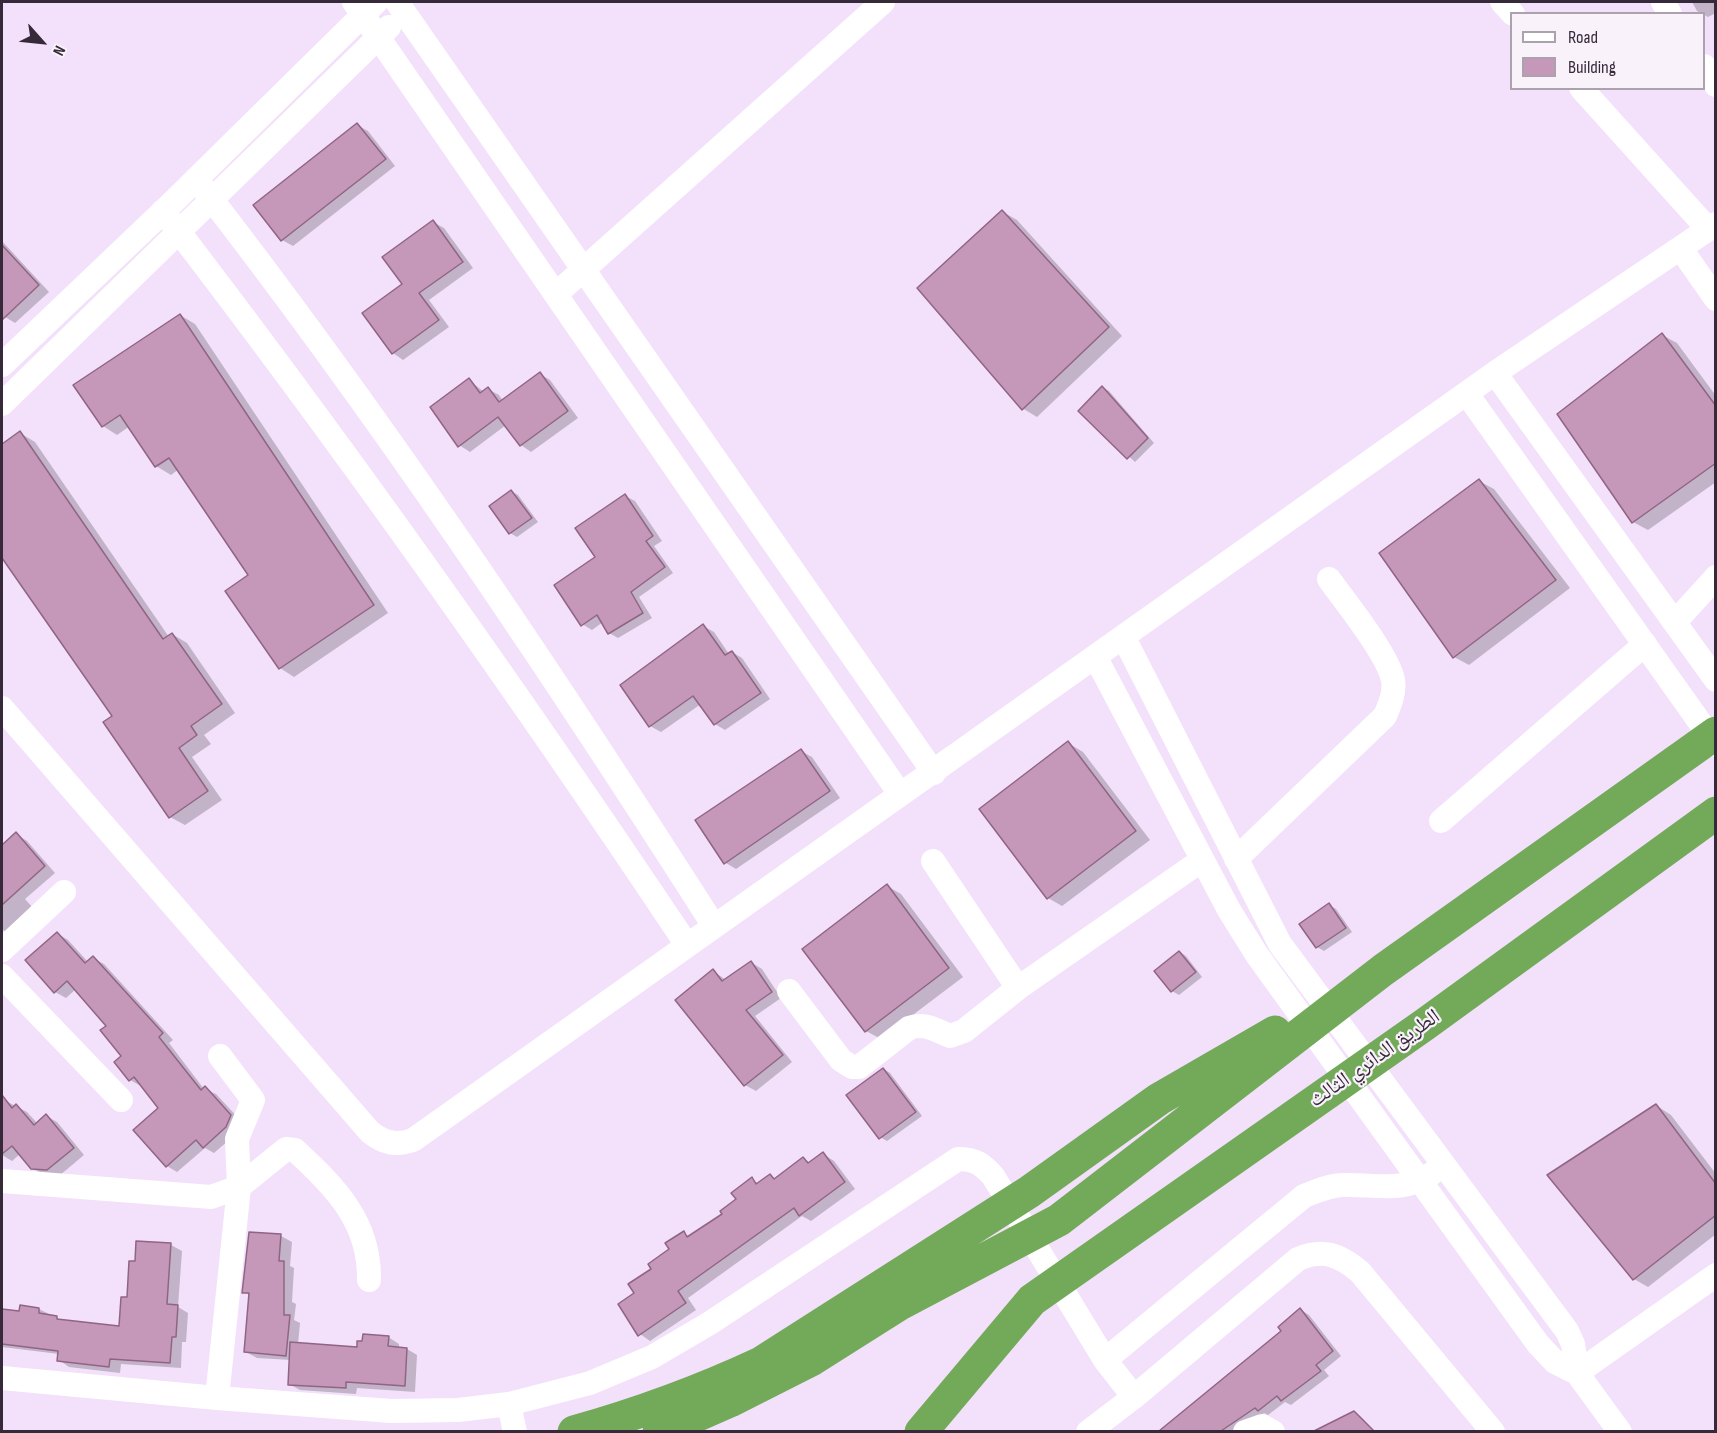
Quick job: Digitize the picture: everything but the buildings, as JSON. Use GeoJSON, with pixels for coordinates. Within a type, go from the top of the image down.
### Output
{"type":"FeatureCollection","features":[{"type":"Feature","properties":{"kind":"highway"},"geometry":{"type":"LineString","coordinates":[[659,1431],[730,1401],[811,1360],[898,1305],[1059,1220],[1383,970],[1716,732]]}},
{"type":"Feature","properties":{"kind":"highway","name":"الطريق الدائري الثالث"},"geometry":{"type":"LineString","coordinates":[[921,1431],[1032,1300],[1424,1025],[1716,813]]}},
{"type":"Feature","properties":{"kind":"highway"},"geometry":{"type":"LineString","coordinates":[[574,1431],[617,1420],[718,1383],[761,1363],[1029,1192],[1159,1099],[1383,970]]}},
{"type":"Feature","properties":{"kind":"street"},"geometry":{"type":"LineString","coordinates":[[556,294],[883,2]]}},
{"type":"Feature","properties":{"kind":"street"},"geometry":{"type":"LineString","coordinates":[[2,404],[177,230],[379,36],[405,5],[584,270],[934,773]]}},
{"type":"Feature","properties":{"kind":"street"},"geometry":{"type":"LineString","coordinates":[[2,365],[196,179],[364,6],[379,36],[900,794]]}},
{"type":"Feature","properties":{"kind":"street"},"geometry":{"type":"LineString","coordinates":[[1705,68],[1716,84]]}},
{"type":"Feature","properties":{"kind":"street"},"geometry":{"type":"LineString","coordinates":[[2,708],[370,1132],[390,1143],[402,1144],[413,1140],[900,794],[934,773],[1495,373],[1712,227],[1583,90]]}},
{"type":"Feature","properties":{"kind":"street"},"geometry":{"type":"LineString","coordinates":[[196,179],[343,376],[477,566],[593,737],[714,926]]}},
{"type":"Feature","properties":{"kind":"street"},"geometry":{"type":"LineString","coordinates":[[163,211],[309,405],[561,755],[687,945]]}},
{"type":"Feature","properties":{"kind":"street"},"geometry":{"type":"LineString","coordinates":[[1681,249],[1716,299]]}},
{"type":"Feature","properties":{"kind":"street"},"geometry":{"type":"LineString","coordinates":[[1495,373],[1716,680]]}},
{"type":"Feature","properties":{"kind":"street"},"geometry":{"type":"LineString","coordinates":[[1467,394],[1716,745]]}},
{"type":"Feature","properties":{"kind":"street"},"geometry":{"type":"LineString","coordinates":[[1674,622],[1716,577]]}},
{"type":"Feature","properties":{"kind":"street"},"geometry":{"type":"LineString","coordinates":[[1236,859],[1385,716],[1393,699],[1393,680],[1386,663],[1329,579]]}},
{"type":"Feature","properties":{"kind":"street"},"geometry":{"type":"LineString","coordinates":[[1124,638],[1280,944],[1567,1331],[1573,1344],[1577,1373],[1620,1431]]}},
{"type":"Feature","properties":{"kind":"street"},"geometry":{"type":"LineString","coordinates":[[1441,821],[1645,644]]}},
{"type":"Feature","properties":{"kind":"street"},"geometry":{"type":"LineString","coordinates":[[1096,658],[1202,860],[1257,955],[1546,1354],[1565,1368],[1577,1373]]}},
{"type":"Feature","properties":{"kind":"street"},"geometry":{"type":"LineString","coordinates":[[789,991],[841,1060],[852,1067],[865,1064],[909,1028],[916,1025],[925,1025],[950,1036],[957,1035],[1018,988],[1202,860]]}},
{"type":"Feature","properties":{"kind":"street"},"geometry":{"type":"LineString","coordinates":[[933,861],[1018,988]]}},
{"type":"Feature","properties":{"kind":"street"},"geometry":{"type":"LineString","coordinates":[[2,950],[64,892]]}},
{"type":"Feature","properties":{"kind":"street"},"geometry":{"type":"LineString","coordinates":[[2,976],[121,1100]]}},
{"type":"Feature","properties":{"kind":"street"},"geometry":{"type":"LineString","coordinates":[[216,1398],[239,1187],[237,1139],[253,1100],[220,1056]]}},
{"type":"Feature","properties":{"kind":"street"},"geometry":{"type":"LineString","coordinates":[[2,1181],[201,1197],[220,1195],[239,1187],[286,1149],[295,1150],[357,1220],[365,1239],[369,1259],[369,1280]]}},
{"type":"Feature","properties":{"kind":"street"},"geometry":{"type":"LineString","coordinates":[[2,1378],[216,1398],[391,1411],[458,1410],[508,1404],[590,1383],[652,1357],[710,1323],[958,1159],[972,1159],[984,1166],[993,1176],[1105,1360],[1134,1397]]}},
{"type":"Feature","properties":{"kind":"street"},"geometry":{"type":"LineString","coordinates":[[1105,1360],[1304,1196],[1322,1188],[1342,1185],[1392,1187],[1420,1182],[1444,1165]]}},
{"type":"Feature","properties":{"kind":"street"},"geometry":{"type":"LineString","coordinates":[[1088,1431],[1134,1397],[1298,1259],[1311,1254],[1326,1253],[1340,1257],[1360,1272],[1493,1431]]}},
{"type":"Feature","properties":{"kind":"street"},"geometry":{"type":"LineString","coordinates":[[1577,1373],[1716,1275]]}},
{"type":"Feature","properties":{"kind":"street"},"geometry":{"type":"LineString","coordinates":[[508,1404],[515,1431]]}},
{"type":"Feature","properties":{"kind":"street"},"geometry":{"type":"LineString","coordinates":[[1245,1431],[1262,1426],[1273,1431]]}}]}
